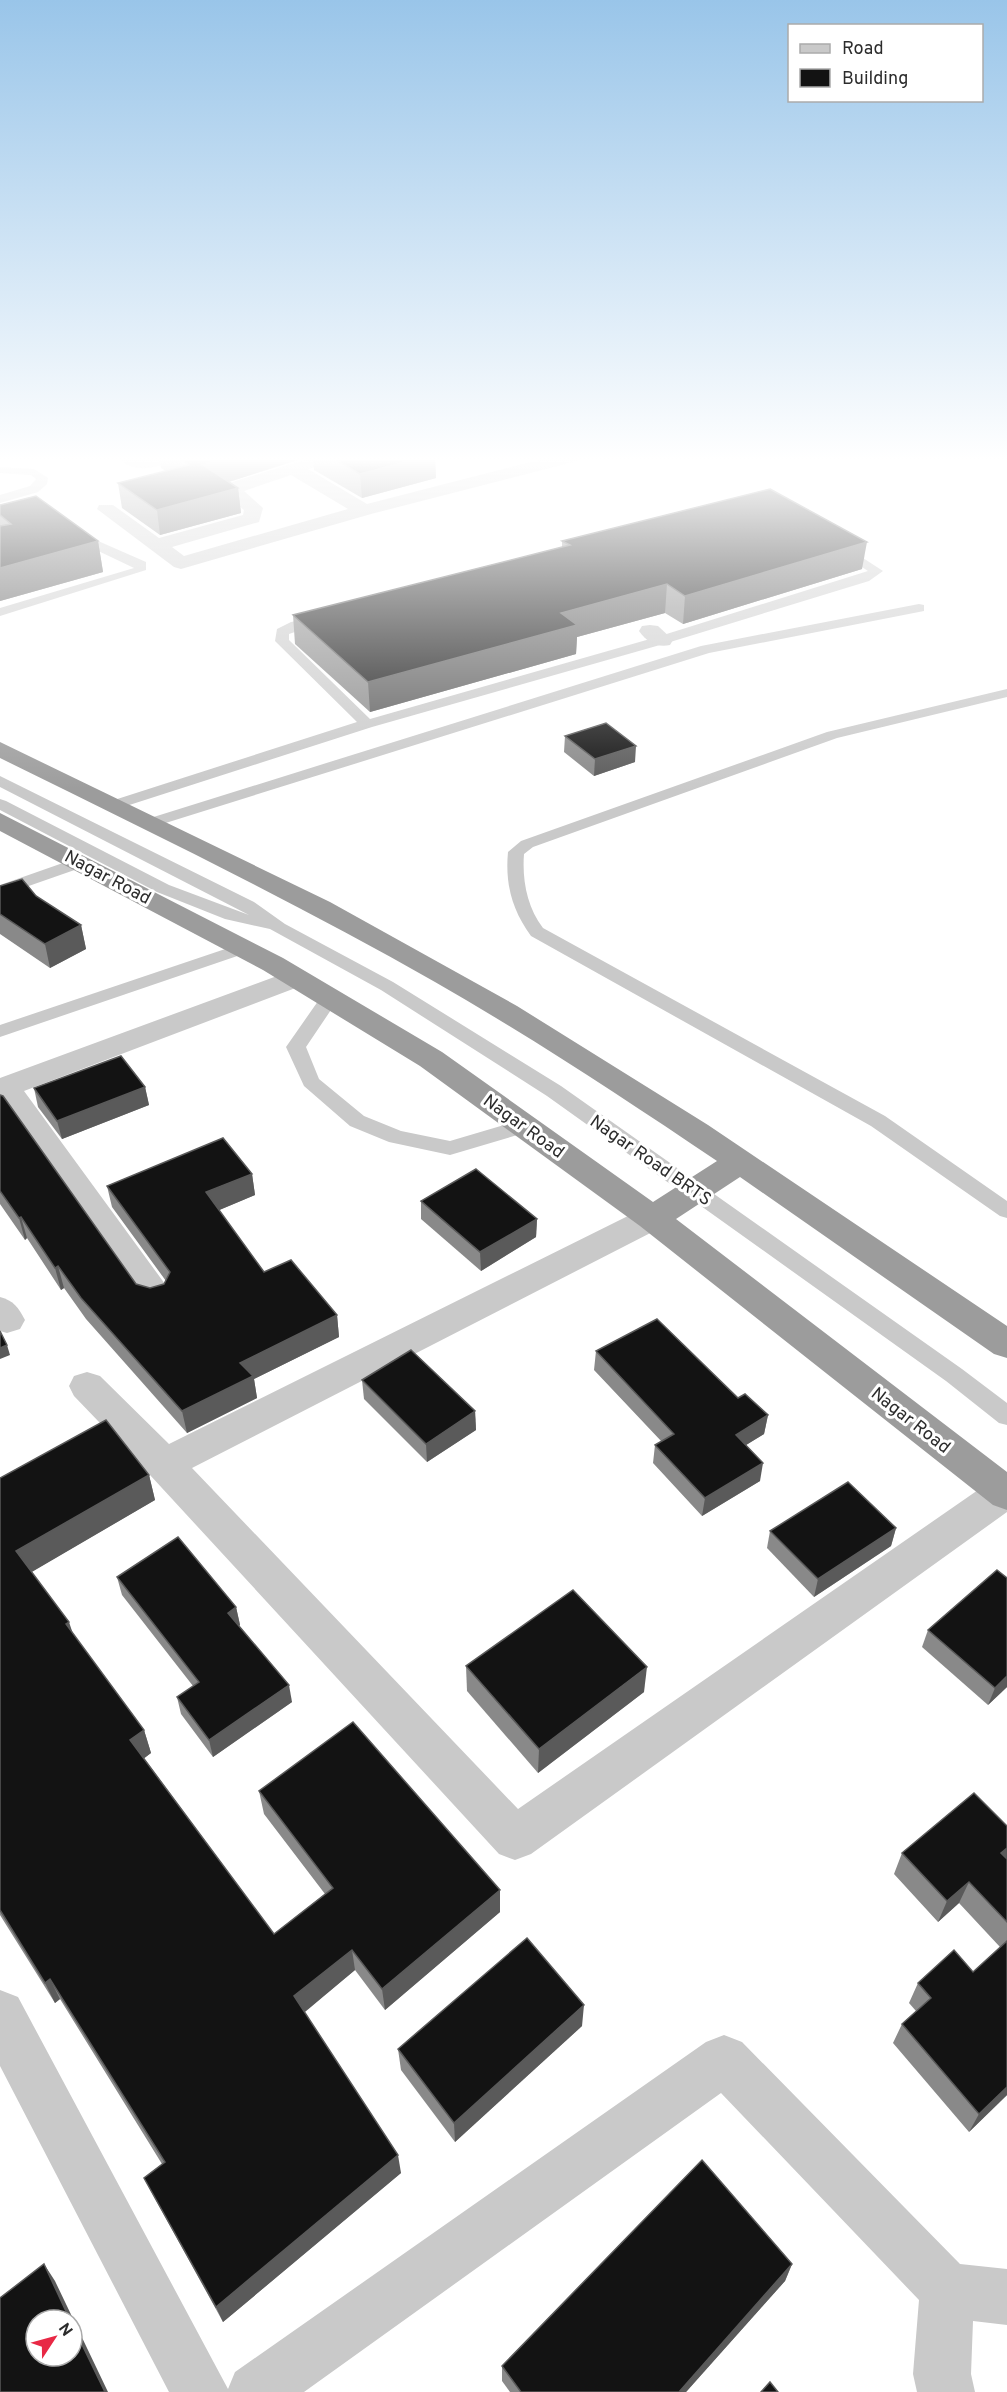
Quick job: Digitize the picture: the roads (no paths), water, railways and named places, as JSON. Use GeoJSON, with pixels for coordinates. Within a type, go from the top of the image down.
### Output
{"type":"FeatureCollection","features":[{"type":"Feature","properties":{"kind":"highway"},"geometry":{"type":"LineString","coordinates":[[0,749],[344,920],[506,1012],[740,1162],[1007,1344]]}},
{"type":"Feature","properties":{"kind":"highway","name":"Nagar Road"},"geometry":{"type":"LineString","coordinates":[[0,821],[243,948],[431,1059],[652,1218],[1006,1493]]}},
{"type":"Feature","properties":{"kind":"highway"},"geometry":{"type":"LineString","coordinates":[[652,1218],[740,1162]]}},
{"type":"Feature","properties":{"kind":"street"},"geometry":{"type":"LineString","coordinates":[[154,1294],[2,1088],[296,978]]}},
{"type":"Feature","properties":{"kind":"street"},"geometry":{"type":"LineString","coordinates":[[164,1464],[652,1218]]}},
{"type":"Feature","properties":{"kind":"street"},"geometry":{"type":"LineString","coordinates":[[87,1386],[164,1464],[515,1838],[1006,1493]]}},
{"type":"Feature","properties":{"kind":"street"},"geometry":{"type":"LineString","coordinates":[[0,2015],[200,2392]]}},
{"type":"Feature","properties":{"kind":"street"},"geometry":{"type":"LineString","coordinates":[[255,2392],[724,2060],[947,2290],[1007,2297]]}},
{"type":"Feature","properties":{"kind":"street"},"geometry":{"type":"LineString","coordinates":[[946,2392],[942,2374],[947,2290]]}},
{"type":"Feature","properties":{"kind":"lane"},"geometry":{"type":"LineString","coordinates":[[0,612],[140,569]]}},
{"type":"Feature","properties":{"kind":"lane"},"geometry":{"type":"LineString","coordinates":[[114,805],[656,635],[864,578],[877,571],[874,569]]}},
{"type":"Feature","properties":{"kind":"lane"},"geometry":{"type":"LineString","coordinates":[[150,823],[706,650],[920,608]]}},
{"type":"Feature","properties":{"kind":"lane"},"geometry":{"type":"LineString","coordinates":[[330,616],[296,625],[282,632],[282,641],[368,724]]}},
{"type":"Feature","properties":{"kind":"lane"},"geometry":{"type":"LineString","coordinates":[[1007,693],[832,735],[527,844],[516,852],[515,861],[521,908],[537,932],[878,1121],[1007,1211]]}},
{"type":"Feature","properties":{"kind":"lane"},"geometry":{"type":"LineString","coordinates":[[0,781],[248,906],[279,928]]}},
{"type":"Feature","properties":{"kind":"lane"},"geometry":{"type":"LineString","coordinates":[[0,804],[166,890],[234,917],[279,928]]}},
{"type":"Feature","properties":{"kind":"lane"},"geometry":{"type":"LineString","coordinates":[[0,891],[80,862]]}},
{"type":"Feature","properties":{"kind":"lane","name":"Nagar Road BRTS"},"geometry":{"type":"LineString","coordinates":[[279,928],[387,986],[554,1091],[954,1374],[1007,1416]]}},
{"type":"Feature","properties":{"kind":"lane"},"geometry":{"type":"LineString","coordinates":[[0,1031],[243,948]]}},
{"type":"Feature","properties":{"kind":"lane"},"geometry":{"type":"LineString","coordinates":[[330,998],[296,1047],[311,1082],[357,1121],[396,1137],[450,1148],[524,1126]]}}]}
